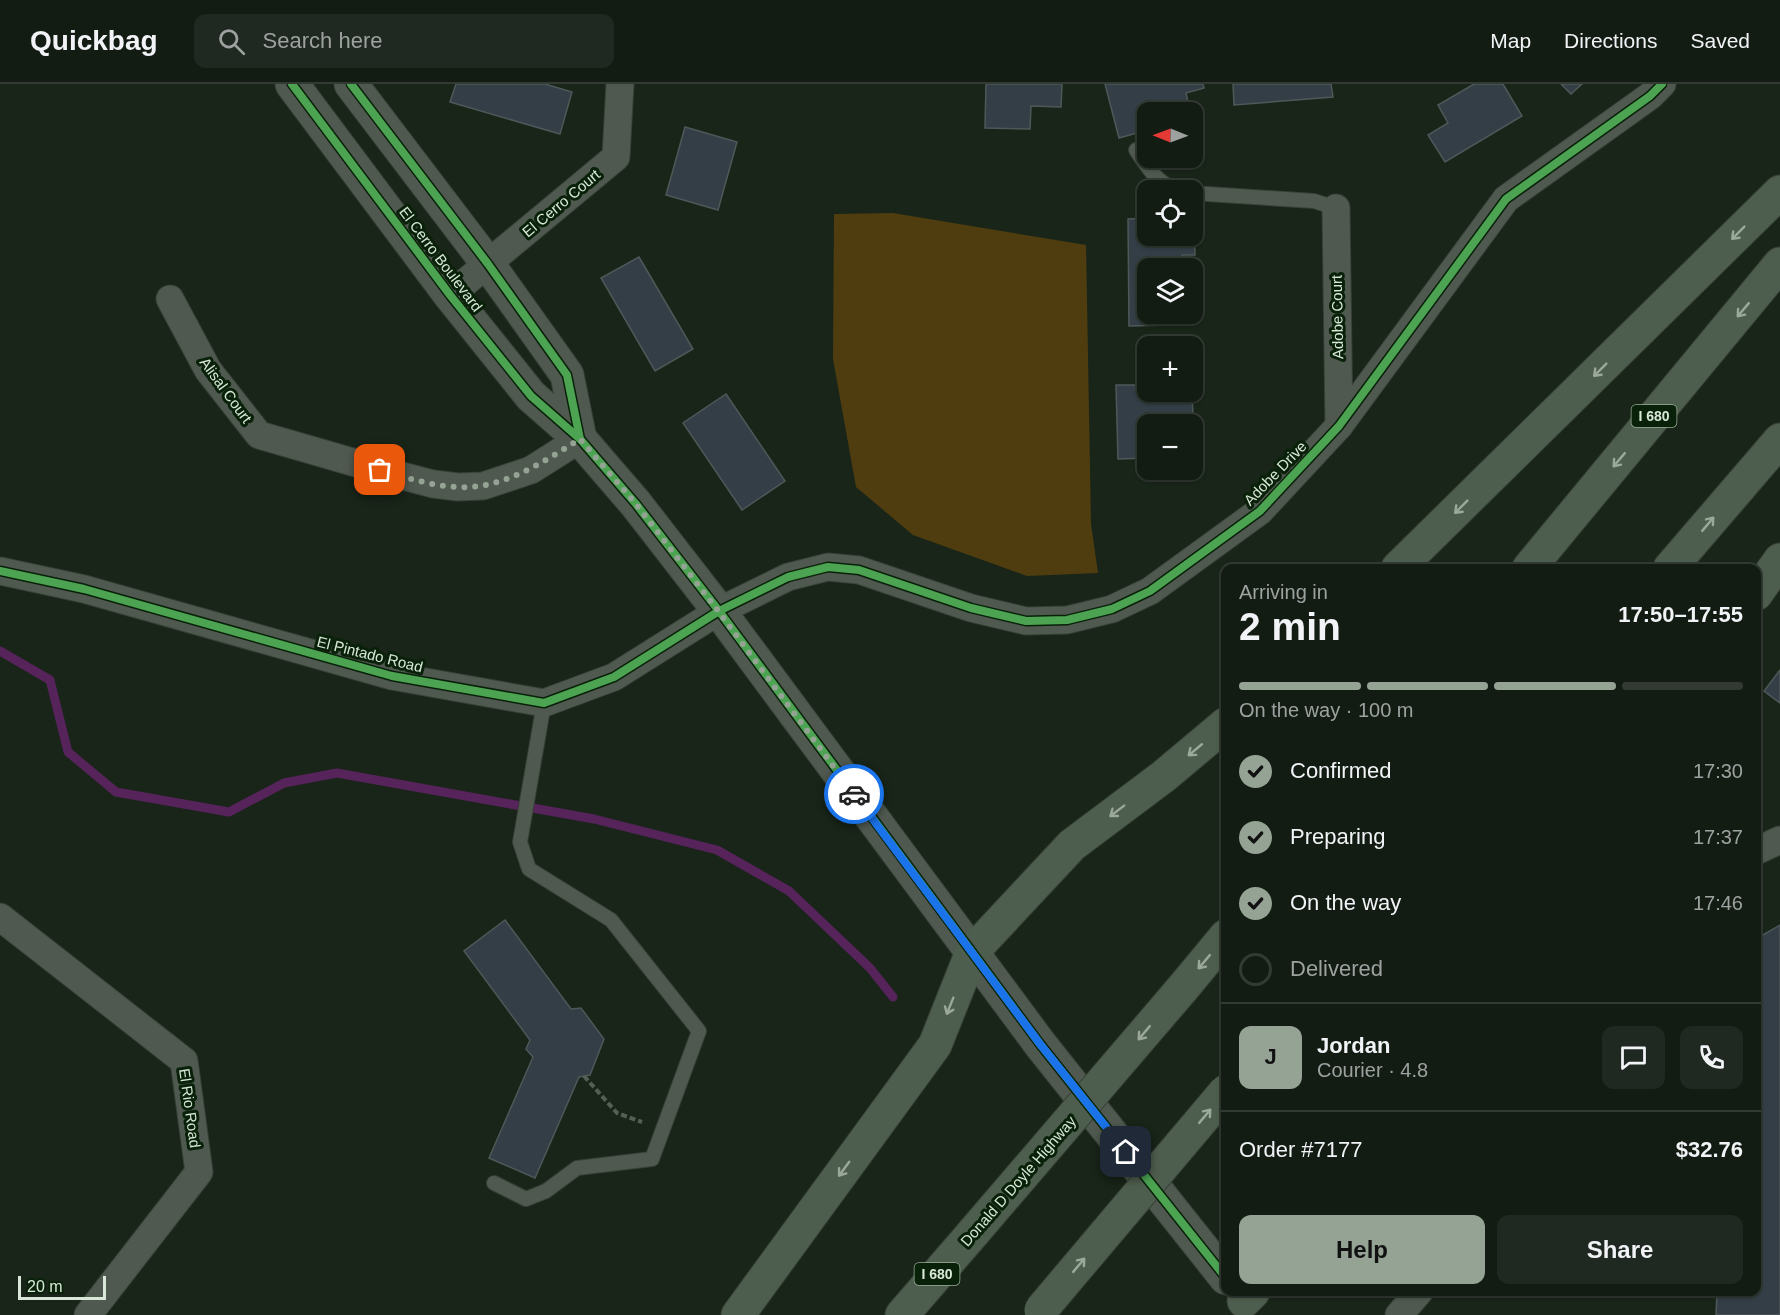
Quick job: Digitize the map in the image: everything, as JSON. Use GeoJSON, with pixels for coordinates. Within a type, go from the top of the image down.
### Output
{"type":"FeatureCollection","features":[{"type":"Feature","properties":{"kind":"highway"},"geometry":{"type":"LineString","coordinates":[[1402,564],[1780,192]]}},
{"type":"Feature","properties":{"kind":"highway","name":"I 680"},"geometry":{"type":"LineString","coordinates":[[1532,564],[1780,264]]}},
{"type":"Feature","properties":{"kind":"highway"},"geometry":{"type":"LineString","coordinates":[[1673,564],[1780,440]]}},
{"type":"Feature","properties":{"kind":"highway"},"geometry":{"type":"LineString","coordinates":[[1761,587],[1780,560]]}},
{"type":"Feature","properties":{"kind":"highway"},"geometry":{"type":"LineString","coordinates":[[738,1315],[935,1045],[972,952],[1072,846],[1164,776],[1221,728]]}},
{"type":"Feature","properties":{"kind":"highway","name":"Donald D Doyle Highway"},"geometry":{"type":"LineString","coordinates":[[902,1315],[1221,942]]}},
{"type":"Feature","properties":{"kind":"highway"},"geometry":{"type":"LineString","coordinates":[[1039,1312],[1221,1097]]}},
{"type":"Feature","properties":{"kind":"street","name":"El Cerro Boulevard"},"geometry":{"type":"LineString","coordinates":[[291,84],[450,295],[531,396],[580,439],[636,504],[1040,1044],[1221,1270]]}},
{"type":"Feature","properties":{"kind":"street","name":"El Cerro Boulevard"},"geometry":{"type":"LineString","coordinates":[[351,84],[488,264],[567,375],[580,439]]}},
{"type":"Feature","properties":{"kind":"street","name":"El Cerro Court"},"geometry":{"type":"LineString","coordinates":[[450,295],[616,157],[620,84]]}},
{"type":"Feature","properties":{"kind":"street","name":"Adobe Drive"},"geometry":{"type":"LineString","coordinates":[[719,612],[788,577],[828,567],[859,570],[972,608],[1026,621],[1067,620],[1112,609],[1150,591],[1260,511],[1339,426],[1506,199],[1650,96],[1662,84]]}},
{"type":"Feature","properties":{"kind":"street","name":"Adobe Court"},"geometry":{"type":"LineString","coordinates":[[1336,208],[1339,426]]}},
{"type":"Feature","properties":{"kind":"street","name":"Alisal Court"},"geometry":{"type":"LineString","coordinates":[[170,299],[208,370],[259,435],[401,476],[458,488],[483,486],[531,470],[580,439]]}},
{"type":"Feature","properties":{"kind":"street","name":"El Pintado Road"},"geometry":{"type":"LineString","coordinates":[[0,571],[84,589],[392,676],[544,704]]}},
{"type":"Feature","properties":{"kind":"street"},"geometry":{"type":"LineString","coordinates":[[544,704],[614,677],[719,612]]}},
{"type":"Feature","properties":{"kind":"street"},"geometry":{"type":"LineString","coordinates":[[1761,849],[1780,840]]}},
{"type":"Feature","properties":{"kind":"street","name":"El Rio Road"},"geometry":{"type":"LineString","coordinates":[[0,917],[184,1061],[199,1172],[88,1315]]}},
{"type":"Feature","properties":{"kind":"street"},"geometry":{"type":"LineString","coordinates":[[1399,1315],[1416,1296]]}},
{"type":"Feature","properties":{"kind":"lane"},"geometry":{"type":"LineString","coordinates":[[1136,150],[1151,174],[1158,180]]}},
{"type":"Feature","properties":{"kind":"lane"},"geometry":{"type":"LineString","coordinates":[[1203,195],[1314,201],[1336,208]]}},
{"type":"Feature","properties":{"kind":"lane"},"geometry":{"type":"LineString","coordinates":[[494,1184],[526,1198],[546,1191],[577,1168],[652,1159],[699,1031],[611,920],[529,869],[520,842],[544,704]]}},
{"type":"Feature","properties":{"kind":"path"},"geometry":{"type":"LineString","coordinates":[[584,1076],[617,1113],[663,1130]]}},
{"type":"Feature","properties":{"kind":"shaded area"},"geometry":{"type":"Polygon","coordinates":[[[893,213],[1086,245],[1091,524],[1098,573],[1027,576],[913,535],[856,487],[833,359],[834,214],[893,213]]]}},
{"type":"Feature","properties":{"kind":"building"},"geometry":{"type":"Polygon","coordinates":[[[456,84],[545,84],[572,92],[560,134],[450,102],[456,84]]]}},
{"type":"Feature","properties":{"kind":"building"},"geometry":{"type":"Polygon","coordinates":[[[986,84],[1062,84],[1061,107],[1031,106],[1030,129],[985,128],[986,84]]]}},
{"type":"Feature","properties":{"kind":"building"},"geometry":{"type":"Polygon","coordinates":[[[1105,84],[1203,84],[1204,88],[1186,93],[1188,102],[1137,102],[1137,133],[1119,138],[1105,84]]]}},
{"type":"Feature","properties":{"kind":"building"},"geometry":{"type":"Polygon","coordinates":[[[1233,84],[1331,84],[1333,97],[1234,105],[1233,84]]]}},
{"type":"Feature","properties":{"kind":"building"},"geometry":{"type":"Polygon","coordinates":[[[1474,84],[1503,84],[1522,116],[1445,162],[1428,135],[1448,123],[1438,105],[1474,84]]]}},
{"type":"Feature","properties":{"kind":"building"},"geometry":{"type":"Polygon","coordinates":[[[1561,84],[1582,84],[1571,94],[1561,84]]]}},
{"type":"Feature","properties":{"kind":"building"},"geometry":{"type":"Polygon","coordinates":[[[685,127],[737,142],[718,210],[666,195],[685,127]]]}},
{"type":"Feature","properties":{"kind":"building"},"geometry":{"type":"Polygon","coordinates":[[[1128,219],[1137,219],[1137,246],[1195,246],[1195,255],[1182,255],[1182,258],[1137,258],[1137,324],[1170,325],[1129,326],[1128,219]]]}},
{"type":"Feature","properties":{"kind":"building"},"geometry":{"type":"Polygon","coordinates":[[[639,257],[693,349],[655,371],[601,278],[639,257]]]}},
{"type":"Feature","properties":{"kind":"building"},"geometry":{"type":"Polygon","coordinates":[[[1116,385],[1137,385],[1137,402],[1192,402],[1193,414],[1137,414],[1137,458],[1118,459],[1116,385]]]}},
{"type":"Feature","properties":{"kind":"building"},"geometry":{"type":"Polygon","coordinates":[[[726,394],[785,481],[742,510],[683,423],[726,394]]]}},
{"type":"Feature","properties":{"kind":"building"},"geometry":{"type":"Polygon","coordinates":[[[1780,670],[1780,703],[1764,691],[1780,670]]]}},
{"type":"Feature","properties":{"kind":"building"},"geometry":{"type":"Polygon","coordinates":[[[505,920],[571,1009],[581,1008],[604,1039],[590,1075],[579,1077],[535,1178],[489,1158],[533,1057],[526,1049],[530,1040],[464,951],[505,920]]]}},
{"type":"Feature","properties":{"kind":"building"},"geometry":{"type":"Polygon","coordinates":[[[1780,925],[1780,1315],[1716,1315],[1717,1296],[1761,1296],[1761,936],[1780,925]]]}},
{"type":"Feature","properties":{"kind":"waterway"},"geometry":{"type":"LineString","coordinates":[[0,651],[50,680],[68,752],[116,792],[229,812],[284,783],[337,773],[594,819],[717,850],[789,891],[870,968],[893,997]]}},
{"type":"Feature","properties":{"kind":"cycle path"},"geometry":{"type":"LineString","coordinates":[[292,84],[450,295],[531,396],[580,439],[636,504],[719,611],[1040,1044],[1221,1272]]}},
{"type":"Feature","properties":{"kind":"cycle path"},"geometry":{"type":"LineString","coordinates":[[351,84],[488,264],[567,375],[580,439]]}},
{"type":"Feature","properties":{"kind":"cycle path"},"geometry":{"type":"LineString","coordinates":[[0,571],[84,589],[392,676],[544,703],[614,677],[719,611],[788,577],[828,567],[859,570],[971,608],[1026,621],[1067,620],[1112,609],[1150,591],[1260,511],[1339,426],[1506,199],[1650,96],[1662,84]]}},
{"type":"Feature","properties":{"kind":"way so far"},"geometry":{"type":"LineString","coordinates":[[380,470],[458,488],[483,486],[531,470],[580,439],[636,504],[854,794]]}},
{"type":"Feature","properties":{"kind":"route"},"geometry":{"type":"LineString","coordinates":[[854,794],[1040,1044],[1126,1152]]}}]}
